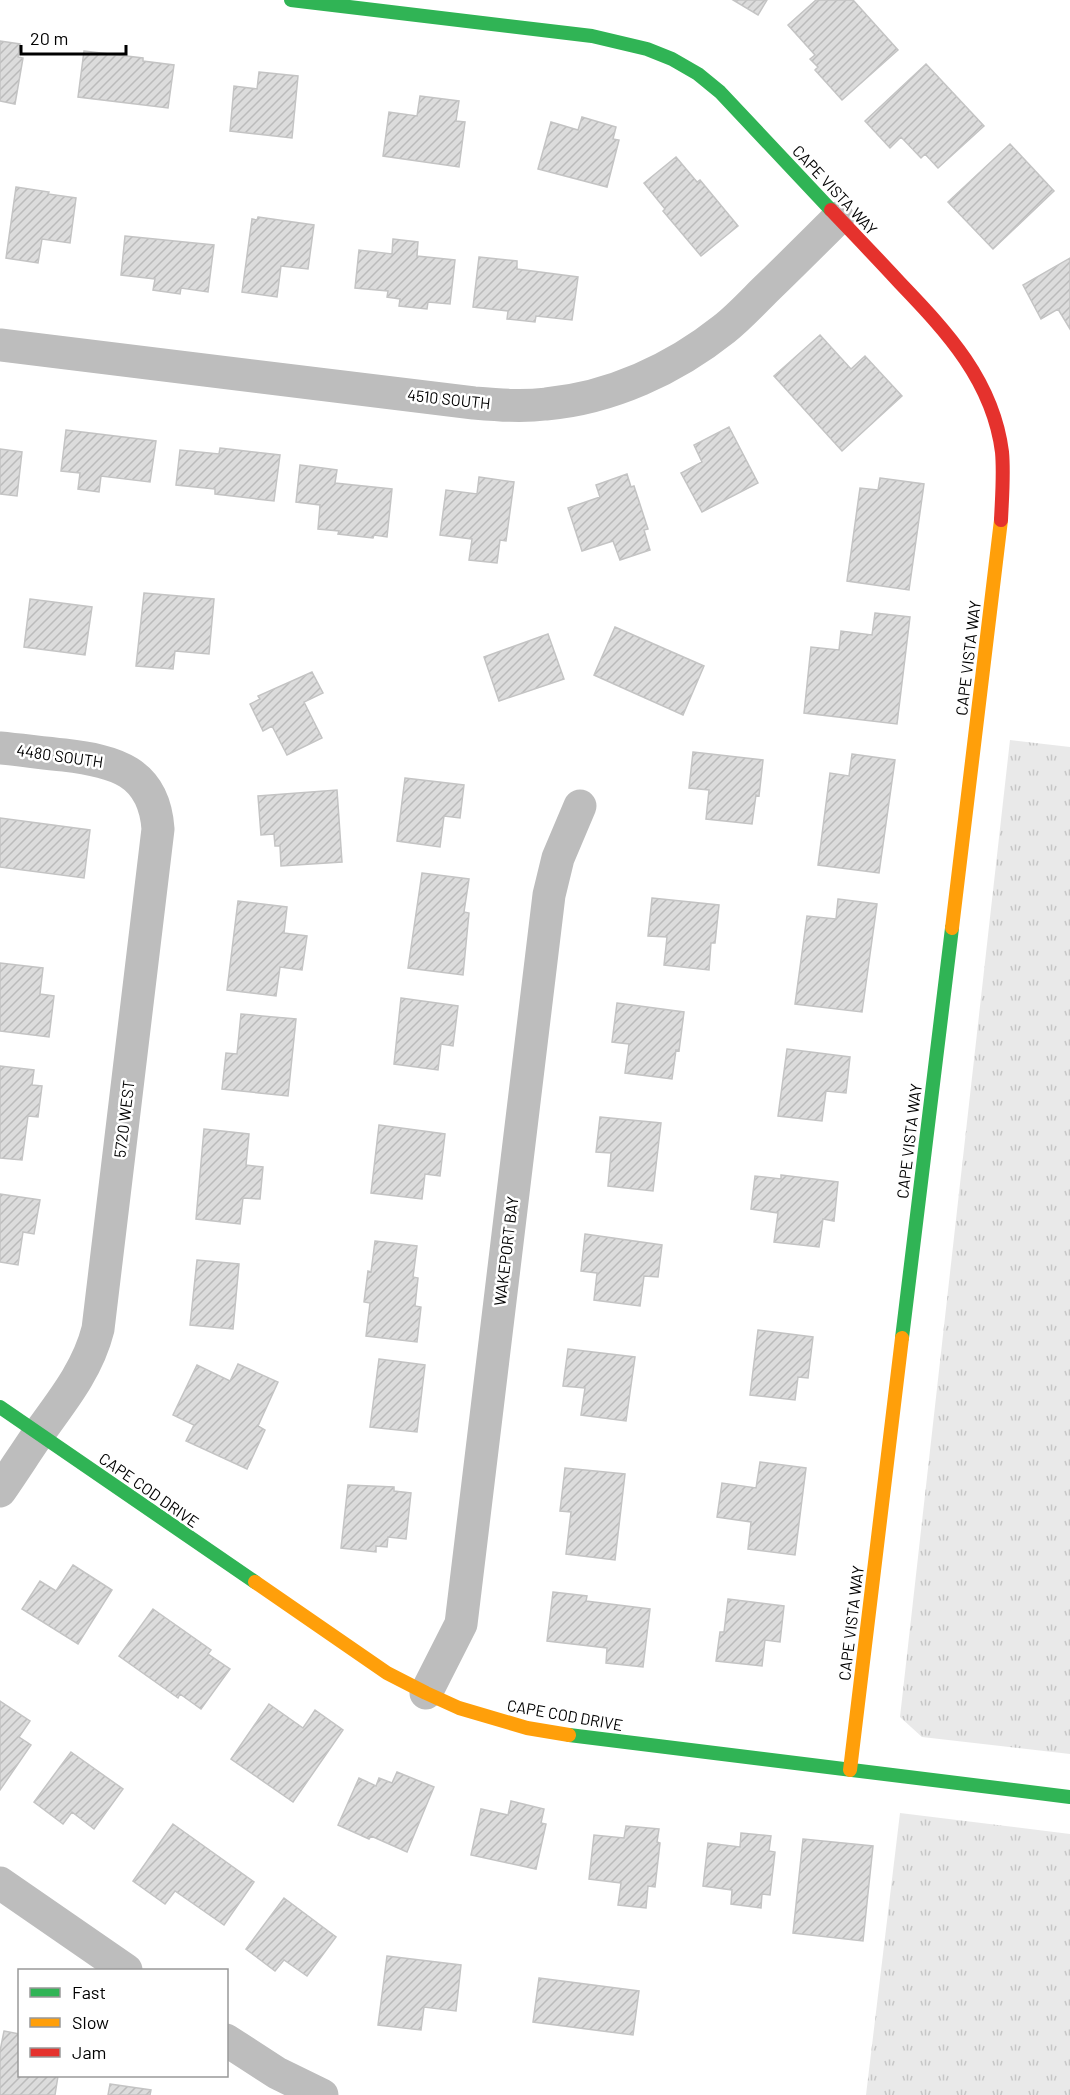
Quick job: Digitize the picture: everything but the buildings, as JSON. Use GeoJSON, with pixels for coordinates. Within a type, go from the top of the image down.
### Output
{"type":"FeatureCollection","features":[{"type":"Feature","properties":{"kind":"street","name":"CAPE VISTA WAY"},"geometry":{"type":"LineString","coordinates":[[291,0],[592,36],[647,48],[698,74],[720,92],[946,331],[980,382],[990,408],[999,438],[1003,468],[1000,530],[850,1770]]}},
{"type":"Feature","properties":{"kind":"street","name":"4510 SOUTH"},"geometry":{"type":"LineString","coordinates":[[0,345],[474,403],[547,404],[622,387],[694,351],[726,328],[838,218]]}},
{"type":"Feature","properties":{"kind":"street","name":"4480 SOUTH"},"geometry":{"type":"LineString","coordinates":[[0,748],[109,763],[124,769],[147,789]]}},
{"type":"Feature","properties":{"kind":"street","name":"5720 WEST"},"geometry":{"type":"LineString","coordinates":[[0,1491],[66,1396],[86,1363],[98,1329],[157,843],[157,815],[147,789]]}},
{"type":"Feature","properties":{"kind":"street","name":"WAKEPORT BAY"},"geometry":{"type":"LineString","coordinates":[[426,1694],[461,1624],[549,895],[558,858],[580,806]]}},
{"type":"Feature","properties":{"kind":"street","name":"CAPE COD DRIVE"},"geometry":{"type":"LineString","coordinates":[[0,1407],[356,1653],[426,1694],[459,1708],[527,1728],[1070,1797]]}},
{"type":"Feature","properties":{"kind":"street"},"geometry":{"type":"LineString","coordinates":[[0,1883],[123,1969]]}},
{"type":"Feature","properties":{"kind":"street"},"geometry":{"type":"LineString","coordinates":[[228,2041],[277,2073],[322,2095]]}},
{"type":"Feature","properties":{"kind":"green space"},"geometry":{"type":"Polygon","coordinates":[[[1010,740],[1070,747],[1070,1754],[922,1737],[900,1717],[1010,740]]]}},
{"type":"Feature","properties":{"kind":"green space"},"geometry":{"type":"Polygon","coordinates":[[[900,1813],[1070,1834],[1070,2095],[866,2095],[900,1813]]]}},
{"type":"Feature","properties":{"kind":"traffic: fast"},"geometry":{"type":"LineString","coordinates":[[291,0],[592,36],[647,49],[672,59],[698,74],[720,92],[831,210]]}},
{"type":"Feature","properties":{"kind":"traffic: fast"},"geometry":{"type":"LineString","coordinates":[[902,1338],[952,928]]}},
{"type":"Feature","properties":{"kind":"traffic: fast"},"geometry":{"type":"LineString","coordinates":[[0,1407],[255,1582]]}},
{"type":"Feature","properties":{"kind":"traffic: fast"},"geometry":{"type":"LineString","coordinates":[[569,1735],[1070,1797]]}},
{"type":"Feature","properties":{"kind":"traffic: slow"},"geometry":{"type":"LineString","coordinates":[[952,928],[1001,520]]}},
{"type":"Feature","properties":{"kind":"traffic: slow"},"geometry":{"type":"LineString","coordinates":[[850,1770],[902,1338]]}},
{"type":"Feature","properties":{"kind":"traffic: slow"},"geometry":{"type":"LineString","coordinates":[[255,1582],[387,1673],[426,1693],[459,1708],[527,1728],[569,1735]]}},
{"type":"Feature","properties":{"kind":"traffic: jam"},"geometry":{"type":"LineString","coordinates":[[831,210],[951,339],[978,380],[997,426],[1002,452],[1001,520]]}}]}
